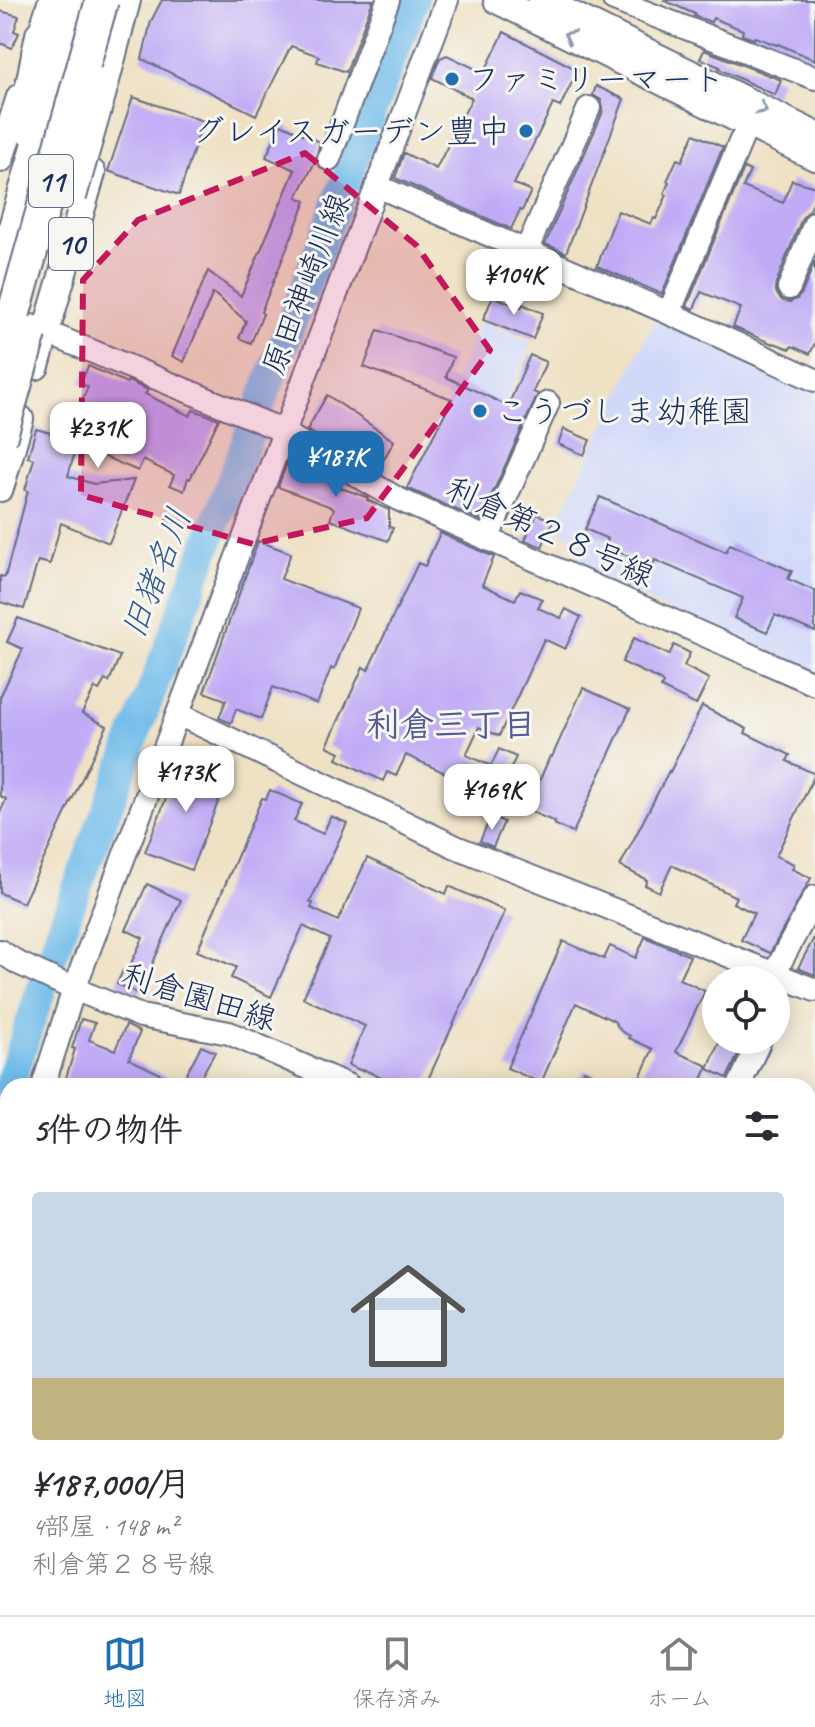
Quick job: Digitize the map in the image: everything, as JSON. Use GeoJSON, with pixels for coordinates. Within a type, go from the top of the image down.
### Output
{"type":"FeatureCollection","features":[{"type":"Feature","properties":{"kind":"highway","name":"11"},"geometry":{"type":"LineString","coordinates":[[0,280],[80,0]]}},
{"type":"Feature","properties":{"kind":"highway","name":"11"},"geometry":{"type":"LineString","coordinates":[[0,362],[102,0]]}},
{"type":"Feature","properties":{"kind":"highway"},"geometry":{"type":"LineString","coordinates":[[0,439],[124,0]]}},
{"type":"Feature","properties":{"kind":"highway","name":"11"},"geometry":{"type":"LineString","coordinates":[[0,213],[23,131],[42,35]]}},
{"type":"Feature","properties":{"kind":"main road"},"geometry":{"type":"LineString","coordinates":[[0,159],[52,0]]}},
{"type":"Feature","properties":{"kind":"main road","name":"10"},"geometry":{"type":"LineString","coordinates":[[0,488],[118,84],[139,0]]}},
{"type":"Feature","properties":{"kind":"main road"},"geometry":{"type":"LineString","coordinates":[[497,0],[815,157]]}},
{"type":"Feature","properties":{"kind":"main road"},"geometry":{"type":"LineString","coordinates":[[542,0],[815,135]]}},
{"type":"Feature","properties":{"kind":"main road"},"geometry":{"type":"LineString","coordinates":[[636,69],[664,99],[815,177]]}},
{"type":"Feature","properties":{"kind":"street"},"geometry":{"type":"LineString","coordinates":[[329,159],[388,0]]}},
{"type":"Feature","properties":{"kind":"street","name":"原田神崎川線"},"geometry":{"type":"LineString","coordinates":[[45,1078],[66,986],[178,714],[278,430],[377,186],[447,0]]}},
{"type":"Feature","properties":{"kind":"street"},"geometry":{"type":"LineString","coordinates":[[614,36],[625,2],[815,78]]}},
{"type":"Feature","properties":{"kind":"street"},"geometry":{"type":"LineString","coordinates":[[526,251],[589,108]]}},
{"type":"Feature","properties":{"kind":"street"},"geometry":{"type":"LineString","coordinates":[[669,313],[741,140]]}},
{"type":"Feature","properties":{"kind":"street"},"geometry":{"type":"LineString","coordinates":[[377,186],[815,380]]}},
{"type":"Feature","properties":{"kind":"street"},"geometry":{"type":"LineString","coordinates":[[789,288],[815,223]]}},
{"type":"Feature","properties":{"kind":"street","name":"利倉第２８号線"},"geometry":{"type":"LineString","coordinates":[[0,314],[278,430],[398,499],[815,684]]}},
{"type":"Feature","properties":{"kind":"street"},"geometry":{"type":"LineString","coordinates":[[487,539],[548,403]]}},
{"type":"Feature","properties":{"kind":"street"},"geometry":{"type":"LineString","coordinates":[[178,714],[456,847],[747,966]]}},
{"type":"Feature","properties":{"kind":"street"},"geometry":{"type":"LineString","coordinates":[[780,966],[814,901]]}},
{"type":"Feature","properties":{"kind":"street","name":"利倉園田線"},"geometry":{"type":"LineString","coordinates":[[0,951],[66,986],[141,1016],[229,1033],[331,1078]]}},
{"type":"Feature","properties":{"kind":"street"},"geometry":{"type":"LineString","coordinates":[[790,982],[815,990]]}},
{"type":"Feature","properties":{"kind":"street"},"geometry":{"type":"LineString","coordinates":[[743,1078],[754,1054]]}},
{"type":"Feature","properties":{"kind":"highlighted area"},"geometry":{"type":"Polygon","coordinates":[[[305,153],[416,245],[490,350],[367,518],[253,544],[81,495],[83,280],[138,220],[305,153]]]}},
{"type":"Feature","properties":{"kind":"shaded area"},"geometry":{"type":"Polygon","coordinates":[[[654,320],[815,388],[815,674],[574,568],[584,545],[556,527],[654,320]]]}},
{"type":"Feature","properties":{"kind":"shaded area"},"geometry":{"type":"Polygon","coordinates":[[[480,321],[531,343],[484,451],[434,429],[480,321]]]}},
{"type":"Feature","properties":{"kind":"building"},"geometry":{"type":"Polygon","coordinates":[[[162,0],[373,0],[346,72],[317,62],[319,56],[291,46],[256,115],[142,59],[151,21],[162,0]]]}},
{"type":"Feature","properties":{"kind":"building"},"geometry":{"type":"Polygon","coordinates":[[[663,0],[815,0],[815,60],[778,44],[742,35],[743,30],[713,18],[711,22],[694,16],[663,0]]]}},
{"type":"Feature","properties":{"kind":"building"},"geometry":{"type":"Polygon","coordinates":[[[0,11],[19,16],[14,31],[19,33],[12,48],[0,43],[0,11]]]}},
{"type":"Feature","properties":{"kind":"building"},"geometry":{"type":"Polygon","coordinates":[[[504,32],[578,70],[560,107],[553,104],[514,184],[531,191],[511,229],[395,178],[404,153],[436,169],[472,98],[432,78],[440,58],[447,55],[484,73],[504,32]]]}},
{"type":"Feature","properties":{"kind":"building"},"geometry":{"type":"Polygon","coordinates":[[[704,50],[781,80],[775,95],[700,59],[704,50]]]}},
{"type":"Feature","properties":{"kind":"building"},"geometry":{"type":"Polygon","coordinates":[[[596,86],[624,99],[566,253],[545,244],[602,114],[601,100],[593,95],[596,86]]]}},
{"type":"Feature","properties":{"kind":"building"},"geometry":{"type":"Polygon","coordinates":[[[133,97],[203,121],[179,195],[108,171],[133,97]]]}},
{"type":"Feature","properties":{"kind":"building"},"geometry":{"type":"Polygon","coordinates":[[[281,124],[320,142],[315,162],[297,197],[306,201],[261,312],[263,314],[251,343],[239,338],[246,321],[213,293],[184,362],[172,356],[208,271],[241,296],[295,170],[266,157],[281,124]]]}},
{"type":"Feature","properties":{"kind":"building"},"geometry":{"type":"Polygon","coordinates":[[[694,134],[723,147],[662,294],[597,266],[618,211],[651,224],[656,219],[667,195],[664,194],[667,181],[677,159],[682,161],[694,134]]]}},
{"type":"Feature","properties":{"kind":"building"},"geometry":{"type":"Polygon","coordinates":[[[744,168],[750,171],[743,187],[783,203],[792,180],[815,187],[810,210],[802,218],[775,289],[783,301],[797,299],[815,261],[815,343],[810,354],[792,346],[790,349],[773,344],[733,327],[741,308],[701,292],[694,309],[687,306],[744,168]]]}},
{"type":"Feature","properties":{"kind":"building"},"geometry":{"type":"Polygon","coordinates":[[[493,296],[543,313],[533,339],[483,320],[493,296]]]}},
{"type":"Feature","properties":{"kind":"building"},"geometry":{"type":"Polygon","coordinates":[[[378,330],[453,357],[446,377],[508,406],[530,355],[546,362],[533,392],[538,394],[480,520],[407,488],[452,399],[364,367],[378,330]]]}},
{"type":"Feature","properties":{"kind":"building"},"geometry":{"type":"Polygon","coordinates":[[[88,366],[148,390],[145,394],[190,416],[193,410],[219,419],[184,491],[170,485],[174,475],[143,460],[138,471],[77,445],[68,476],[94,484],[134,480],[109,543],[61,523],[50,564],[38,561],[24,609],[0,602],[0,576],[5,577],[28,491],[25,490],[34,459],[28,457],[36,429],[66,437],[88,387],[81,383],[88,366]]]}},
{"type":"Feature","properties":{"kind":"building"},"geometry":{"type":"Polygon","coordinates":[[[327,395],[394,441],[377,471],[307,430],[327,395]]]}},
{"type":"Feature","properties":{"kind":"building"},"geometry":{"type":"Polygon","coordinates":[[[564,429],[590,440],[584,455],[558,444],[564,429]]]}},
{"type":"Feature","properties":{"kind":"building"},"geometry":{"type":"Polygon","coordinates":[[[290,455],[340,481],[338,487],[389,510],[389,527],[393,528],[388,541],[330,520],[334,508],[278,487],[290,455]]]}},
{"type":"Feature","properties":{"kind":"building"},"geometry":{"type":"Polygon","coordinates":[[[600,497],[726,552],[730,544],[792,571],[788,579],[815,591],[815,632],[775,615],[767,632],[734,618],[743,598],[655,560],[652,567],[605,546],[608,539],[585,529],[600,497]]]}},
{"type":"Feature","properties":{"kind":"building"},"geometry":{"type":"Polygon","coordinates":[[[537,514],[553,521],[542,547],[525,540],[537,514]]]}},
{"type":"Feature","properties":{"kind":"building"},"geometry":{"type":"Polygon","coordinates":[[[440,533],[494,557],[482,585],[515,600],[520,590],[542,599],[538,608],[561,618],[566,609],[581,617],[565,649],[544,639],[499,736],[479,727],[466,755],[491,766],[499,749],[516,757],[500,791],[472,778],[469,784],[406,755],[396,776],[387,772],[383,781],[337,759],[340,752],[327,746],[363,667],[368,670],[418,563],[425,566],[440,533]]]}},
{"type":"Feature","properties":{"kind":"building"},"geometry":{"type":"Polygon","coordinates":[[[258,541],[291,553],[281,579],[358,608],[317,704],[273,687],[261,719],[236,709],[231,723],[219,718],[226,700],[204,692],[258,541]]]}},
{"type":"Feature","properties":{"kind":"building"},"geometry":{"type":"Polygon","coordinates":[[[18,618],[120,656],[109,682],[105,680],[99,690],[95,688],[82,713],[107,726],[23,903],[0,893],[0,813],[6,799],[0,796],[0,697],[23,649],[7,642],[18,618]]]}},
{"type":"Feature","properties":{"kind":"building"},"geometry":{"type":"Polygon","coordinates":[[[634,638],[669,655],[674,645],[690,653],[684,666],[709,679],[696,705],[661,688],[663,683],[660,680],[622,662],[634,638]]]}},
{"type":"Feature","properties":{"kind":"building"},"geometry":{"type":"Polygon","coordinates":[[[583,688],[630,709],[573,833],[527,810],[583,688]]]}},
{"type":"Feature","properties":{"kind":"building"},"geometry":{"type":"Polygon","coordinates":[[[702,706],[747,729],[745,733],[790,755],[787,761],[815,774],[776,856],[794,864],[792,869],[811,878],[770,953],[741,940],[754,913],[733,903],[736,897],[672,865],[659,892],[645,885],[647,880],[620,866],[702,706]]]}},
{"type":"Feature","properties":{"kind":"building"},"geometry":{"type":"Polygon","coordinates":[[[182,758],[228,777],[191,870],[145,852],[182,758]]]}},
{"type":"Feature","properties":{"kind":"building"},"geometry":{"type":"Polygon","coordinates":[[[270,790],[302,804],[294,821],[323,834],[331,816],[347,823],[310,902],[313,903],[311,908],[338,921],[367,858],[446,894],[449,886],[505,911],[429,1078],[382,1078],[348,1065],[365,1026],[303,998],[330,939],[303,926],[271,997],[231,978],[236,967],[197,951],[262,798],[266,799],[270,790]]]}},
{"type":"Feature","properties":{"kind":"building"},"geometry":{"type":"Polygon","coordinates":[[[491,816],[504,822],[493,847],[480,841],[491,816]]]}},
{"type":"Feature","properties":{"kind":"building"},"geometry":{"type":"Polygon","coordinates":[[[147,884],[181,900],[139,994],[117,984],[123,970],[127,972],[143,938],[126,930],[147,884]]]}},
{"type":"Feature","properties":{"kind":"building"},"geometry":{"type":"Polygon","coordinates":[[[815,936],[815,975],[798,968],[815,936]]]}},
{"type":"Feature","properties":{"kind":"building"},"geometry":{"type":"Polygon","coordinates":[[[645,937],[690,956],[679,979],[702,990],[702,997],[676,1052],[708,1066],[703,1078],[640,1078],[653,1049],[629,1038],[614,1021],[576,1003],[543,1078],[530,1078],[507,1068],[563,941],[604,959],[610,946],[636,958],[645,937]]]}},
{"type":"Feature","properties":{"kind":"building"},"geometry":{"type":"Polygon","coordinates":[[[81,1019],[95,1023],[89,1040],[115,1050],[126,1025],[140,1032],[129,1059],[169,1078],[66,1078],[75,1049],[72,1048],[81,1019]]]}},
{"type":"Feature","properties":{"kind":"building"},"geometry":{"type":"Polygon","coordinates":[[[201,1046],[215,1052],[201,1077],[184,1078],[201,1046]]]}},
{"type":"Feature","properties":{"kind":"building"},"geometry":{"type":"Polygon","coordinates":[[[714,1054],[738,1054],[727,1078],[708,1069],[714,1054]]]}},
{"type":"Feature","properties":{"kind":"building"},"geometry":{"type":"Polygon","coordinates":[[[584,1070],[602,1078],[580,1078],[584,1070]]]}},
{"type":"Feature","properties":{"kind":"waterway","name":"旧猪名川"},"geometry":{"type":"LineString","coordinates":[[12,1078],[61,930],[414,0]]}},
{"type":"Feature","properties":{"kind":"place","name":"ファミリーマート"},"geometry":{"type":"Point","coordinates":[452,79]}},
{"type":"Feature","properties":{"kind":"place","name":"グレイスガーデン豊中"},"geometry":{"type":"Point","coordinates":[526,131]}},
{"type":"Feature","properties":{"kind":"place","name":"こうづしま幼稚園"},"geometry":{"type":"Point","coordinates":[480,411]}},
{"type":"Feature","properties":{"kind":"district","name":"利倉三丁目"},"geometry":{"type":"Point","coordinates":[451,724]}}]}
